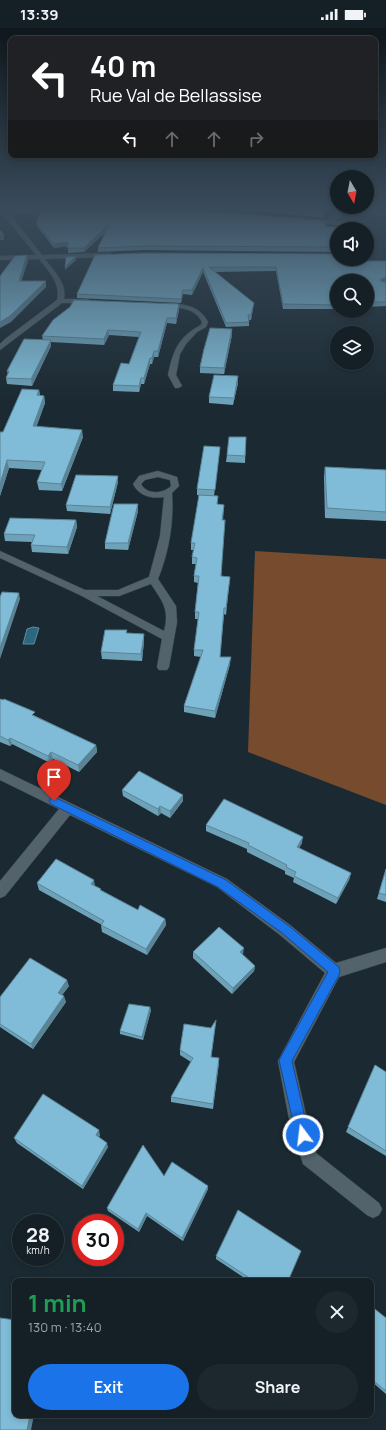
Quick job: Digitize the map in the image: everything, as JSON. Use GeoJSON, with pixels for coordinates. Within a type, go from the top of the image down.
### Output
{"type":"FeatureCollection","features":[{"type":"Feature","properties":{"kind":"street"},"geometry":{"type":"LineString","coordinates":[[52,271],[62,291],[60,301]]}},
{"type":"Feature","properties":{"kind":"street"},"geometry":{"type":"LineString","coordinates":[[0,348],[7,340],[60,301],[94,301]]}},
{"type":"Feature","properties":{"kind":"street"},"geometry":{"type":"LineString","coordinates":[[154,305],[190,307],[199,312],[205,322],[204,326],[183,343],[176,354],[172,375],[178,386]]}},
{"type":"Feature","properties":{"kind":"street"},"geometry":{"type":"LineString","coordinates":[[83,593],[119,592],[153,578],[158,567],[167,518],[169,505],[168,493]]}},
{"type":"Feature","properties":{"kind":"street"},"geometry":{"type":"LineString","coordinates":[[0,554],[83,593],[168,636]]}},
{"type":"Feature","properties":{"kind":"street"},"geometry":{"type":"LineString","coordinates":[[153,578],[171,606],[172,622],[163,667]]}},
{"type":"Feature","properties":{"kind":"street"},"geometry":{"type":"LineString","coordinates":[[0,774],[222,883],[286,930],[334,971]]}},
{"type":"Feature","properties":{"kind":"street"},"geometry":{"type":"LineString","coordinates":[[0,892],[68,808]]}},
{"type":"Feature","properties":{"kind":"street"},"geometry":{"type":"LineString","coordinates":[[373,1209],[309,1158],[299,1124],[286,1060],[334,971],[386,955]]}},
{"type":"Feature","properties":{"kind":"shaded area"},"geometry":{"type":"Polygon","coordinates":[[[255,551],[386,559],[386,805],[248,752],[255,551]]]}},
{"type":"Feature","properties":{"kind":"water"},"geometry":{"type":"Polygon","coordinates":[[[33,627],[39,628],[34,644],[23,644],[27,629],[33,627]]]}},
{"type":"Feature","properties":{"kind":"building"},"geometry":{"type":"Polygon","coordinates":[[[3,271],[22,271],[19,281],[46,281],[10,316],[0,322],[0,276],[3,271]]]}},
{"type":"Feature","properties":{"kind":"building"},"geometry":{"type":"Polygon","coordinates":[[[87,271],[201,271],[192,290],[183,290],[181,299],[77,294],[87,271]]]}},
{"type":"Feature","properties":{"kind":"building"},"geometry":{"type":"Polygon","coordinates":[[[204,271],[215,271],[254,303],[251,315],[248,315],[249,322],[226,323],[204,271]]]}},
{"type":"Feature","properties":{"kind":"building"},"geometry":{"type":"Polygon","coordinates":[[[277,271],[386,271],[386,277],[381,279],[381,281],[386,282],[386,302],[374,302],[374,274],[330,274],[330,305],[283,304],[277,271]]]}},
{"type":"Feature","properties":{"kind":"building"},"geometry":{"type":"Polygon","coordinates":[[[74,300],[179,304],[176,318],[167,318],[158,351],[154,351],[152,358],[150,358],[144,378],[141,378],[139,386],[113,385],[121,363],[129,364],[141,332],[108,330],[104,339],[42,336],[53,320],[70,307],[74,300]]]}},
{"type":"Feature","properties":{"kind":"building"},"geometry":{"type":"Polygon","coordinates":[[[210,328],[232,329],[224,368],[200,367],[210,328]]]}},
{"type":"Feature","properties":{"kind":"building"},"geometry":{"type":"Polygon","coordinates":[[[24,339],[51,340],[31,379],[6,378],[9,371],[7,371],[24,339]]]}},
{"type":"Feature","properties":{"kind":"building"},"geometry":{"type":"Polygon","coordinates":[[[214,375],[238,376],[234,398],[209,397],[214,375]]]}},
{"type":"Feature","properties":{"kind":"building"},"geometry":{"type":"Polygon","coordinates":[[[22,389],[39,390],[37,395],[44,396],[33,426],[82,430],[61,484],[37,482],[45,462],[7,460],[0,484],[0,432],[3,432],[22,389]]]}},
{"type":"Feature","properties":{"kind":"building"},"geometry":{"type":"Polygon","coordinates":[[[229,437],[246,437],[245,456],[227,455],[229,437]]]}},
{"type":"Feature","properties":{"kind":"building"},"geometry":{"type":"Polygon","coordinates":[[[204,446],[220,447],[215,490],[197,489],[204,446]]]}},
{"type":"Feature","properties":{"kind":"building"},"geometry":{"type":"Polygon","coordinates":[[[325,467],[386,470],[386,512],[327,508],[325,467]]]}},
{"type":"Feature","properties":{"kind":"building"},"geometry":{"type":"Polygon","coordinates":[[[76,475],[118,476],[110,507],[66,505],[76,475]]]}},
{"type":"Feature","properties":{"kind":"building"},"geometry":{"type":"Polygon","coordinates":[[[199,495],[218,496],[217,504],[224,505],[222,520],[225,520],[221,576],[230,577],[226,608],[224,608],[220,657],[231,657],[215,711],[184,706],[203,650],[194,650],[199,612],[195,612],[199,576],[194,576],[197,558],[192,557],[195,543],[191,543],[199,495]]]}},
{"type":"Feature","properties":{"kind":"building"},"geometry":{"type":"Polygon","coordinates":[[[114,504],[138,504],[128,543],[105,543],[114,504]]]}},
{"type":"Feature","properties":{"kind":"building"},"geometry":{"type":"Polygon","coordinates":[[[10,518],[76,520],[67,547],[31,545],[35,535],[4,534],[10,518]]]}},
{"type":"Feature","properties":{"kind":"building"},"geometry":{"type":"Polygon","coordinates":[[[2,592],[19,593],[0,648],[0,597],[2,592]]]}},
{"type":"Feature","properties":{"kind":"building"},"geometry":{"type":"Polygon","coordinates":[[[105,630],[127,630],[126,633],[144,634],[141,654],[101,652],[105,630]]]}},
{"type":"Feature","properties":{"kind":"building"},"geometry":{"type":"Polygon","coordinates":[[[0,699],[4,699],[35,712],[32,715],[96,745],[78,765],[51,752],[48,756],[10,738],[8,740],[0,736],[0,699]]]}},
{"type":"Feature","properties":{"kind":"building"},"geometry":{"type":"Polygon","coordinates":[[[139,771],[183,795],[170,811],[160,806],[158,809],[122,790],[139,771]]]}},
{"type":"Feature","properties":{"kind":"building"},"geometry":{"type":"Polygon","coordinates":[[[224,799],[303,837],[297,847],[351,873],[338,898],[294,876],[296,872],[286,867],[287,865],[248,845],[249,843],[206,825],[224,799]]]}},
{"type":"Feature","properties":{"kind":"building"},"geometry":{"type":"Polygon","coordinates":[[[56,859],[94,880],[91,884],[101,889],[100,890],[138,910],[140,905],[165,919],[146,949],[101,925],[104,921],[37,883],[56,859]]]}},
{"type":"Feature","properties":{"kind":"building"},"geometry":{"type":"Polygon","coordinates":[[[386,869],[386,895],[379,893],[386,869]]]}},
{"type":"Feature","properties":{"kind":"building"},"geometry":{"type":"Polygon","coordinates":[[[219,927],[244,948],[240,952],[255,966],[233,988],[193,952],[219,927]]]}},
{"type":"Feature","properties":{"kind":"building"},"geometry":{"type":"Polygon","coordinates":[[[30,958],[67,980],[58,993],[64,996],[31,1044],[0,1024],[0,997],[30,958]]]}},
{"type":"Feature","properties":{"kind":"building"},"geometry":{"type":"Polygon","coordinates":[[[129,1004],[150,1007],[142,1037],[120,1031],[129,1004]]]}},
{"type":"Feature","properties":{"kind":"building"},"geometry":{"type":"Polygon","coordinates":[[[216,1020],[211,1057],[219,1058],[213,1104],[171,1097],[193,1058],[180,1050],[184,1024],[211,1028],[216,1020]]]}},
{"type":"Feature","properties":{"kind":"building"},"geometry":{"type":"Polygon","coordinates":[[[375,1065],[386,1072],[386,1151],[348,1127],[375,1065]]]}},
{"type":"Feature","properties":{"kind":"building"},"geometry":{"type":"Polygon","coordinates":[[[43,1094],[99,1130],[96,1135],[107,1143],[82,1186],[14,1138],[43,1094]]]}},
{"type":"Feature","properties":{"kind":"building"},"geometry":{"type":"Polygon","coordinates":[[[143,1145],[164,1176],[172,1162],[208,1186],[182,1238],[146,1213],[138,1229],[124,1220],[124,1214],[116,1214],[107,1208],[143,1145]]]}},
{"type":"Feature","properties":{"kind":"building"},"geometry":{"type":"Polygon","coordinates":[[[238,1210],[301,1251],[289,1278],[249,1278],[216,1256],[238,1210]]]}},
{"type":"Feature","properties":{"kind":"building"},"geometry":{"type":"Polygon","coordinates":[[[374,1308],[386,1318],[386,1391],[374,1381],[374,1308]]]}},
{"type":"Feature","properties":{"kind":"building"},"geometry":{"type":"Polygon","coordinates":[[[0,1318],[12,1320],[12,1418],[29,1418],[27,1430],[0,1430],[0,1318]]]}},
{"type":"Feature","properties":{"kind":"route"},"geometry":{"type":"LineString","coordinates":[[54,801],[222,883],[286,930],[334,971],[286,1060],[299,1124],[303,1135]]}}]}
